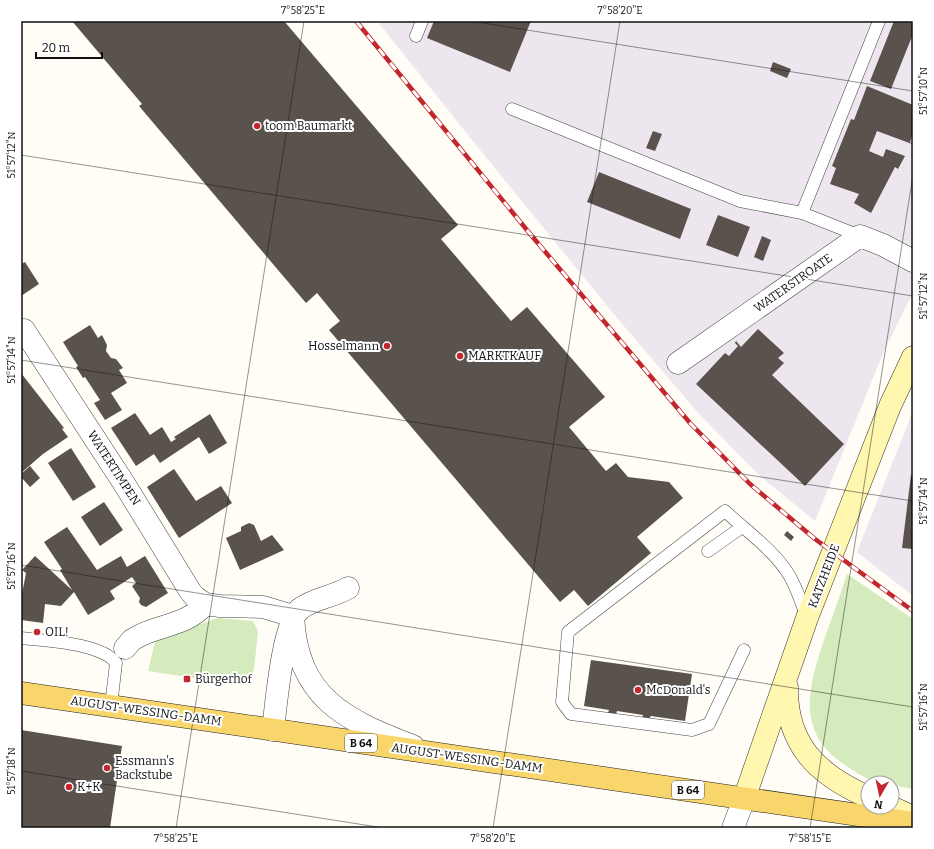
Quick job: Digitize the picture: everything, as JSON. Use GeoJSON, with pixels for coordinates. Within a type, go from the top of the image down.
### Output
{"type":"FeatureCollection","features":[{"type":"Feature","properties":{"kind":"main road","name":"AUGUST-WESSING-DAMM"},"geometry":{"type":"LineString","coordinates":[[21,693],[913,824]]}},
{"type":"Feature","properties":{"kind":"street"},"geometry":{"type":"LineString","coordinates":[[860,236],[883,245],[913,261]]}},
{"type":"Feature","properties":{"kind":"street","name":"WATERSTROATE"},"geometry":{"type":"LineString","coordinates":[[678,363],[860,236]]}},
{"type":"Feature","properties":{"kind":"street","name":"WATERTIMPEN"},"geometry":{"type":"LineString","coordinates":[[24,330],[125,484],[190,591],[195,597],[205,604]]}},
{"type":"Feature","properties":{"kind":"street","name":"KATZHEIDE"},"geometry":{"type":"LineString","coordinates":[[744,799],[787,680],[807,618],[890,406],[913,357]]}},
{"type":"Feature","properties":{"kind":"street"},"geometry":{"type":"LineString","coordinates":[[273,730],[286,644],[293,616],[299,610],[312,602],[348,588]]}},
{"type":"Feature","properties":{"kind":"street"},"geometry":{"type":"LineString","coordinates":[[125,648],[132,640],[139,636],[188,619],[196,614],[205,604],[220,606],[263,607],[293,616]]}},
{"type":"Feature","properties":{"kind":"street"},"geometry":{"type":"LineString","coordinates":[[293,616],[297,648],[302,662],[314,686],[328,702],[352,720],[387,736],[414,746],[449,755]]}},
{"type":"Feature","properties":{"kind":"street"},"geometry":{"type":"LineString","coordinates":[[787,680],[787,702],[792,726],[806,754],[830,777],[860,793]]}},
{"type":"Feature","properties":{"kind":"street"},"geometry":{"type":"LineString","coordinates":[[733,828],[744,799]]}},
{"type":"Feature","properties":{"kind":"street"},"geometry":{"type":"LineString","coordinates":[[900,811],[913,817]]}},
{"type":"Feature","properties":{"kind":"lane"},"geometry":{"type":"LineString","coordinates":[[416,36],[422,21]]}},
{"type":"Feature","properties":{"kind":"lane"},"geometry":{"type":"LineString","coordinates":[[802,213],[879,21]]}},
{"type":"Feature","properties":{"kind":"lane"},"geometry":{"type":"LineString","coordinates":[[512,108],[740,201],[802,213],[860,236]]}},
{"type":"Feature","properties":{"kind":"lane"},"geometry":{"type":"LineString","coordinates":[[744,650],[709,724],[692,730],[571,714],[562,702],[568,632],[725,511],[775,557],[786,571],[807,618]]}},
{"type":"Feature","properties":{"kind":"lane"},"geometry":{"type":"LineString","coordinates":[[708,551],[742,527]]}},
{"type":"Feature","properties":{"kind":"lane"},"geometry":{"type":"LineString","coordinates":[[21,638],[85,647],[107,654],[116,663],[111,706]]}},
{"type":"Feature","properties":{"kind":"shaded area"},"geometry":{"type":"Polygon","coordinates":[[[377,21],[913,21],[913,293],[884,351],[815,521],[760,476],[699,414],[612,312],[377,21]]]}},
{"type":"Feature","properties":{"kind":"shaded area"},"geometry":{"type":"Polygon","coordinates":[[[913,411],[913,596],[857,552],[913,411]]]}},
{"type":"Feature","properties":{"kind":"green space"},"geometry":{"type":"Polygon","coordinates":[[[847,574],[913,619],[913,789],[900,787],[900,775],[860,775],[829,752],[818,738],[812,723],[810,707],[811,690],[819,655],[847,574]]]}},
{"type":"Feature","properties":{"kind":"green space"},"geometry":{"type":"Polygon","coordinates":[[[217,618],[253,621],[258,631],[254,670],[248,679],[233,684],[148,671],[155,641],[217,618]]]}},
{"type":"Feature","properties":{"kind":"building"},"geometry":{"type":"Polygon","coordinates":[[[72,21],[284,21],[458,225],[441,239],[511,321],[527,307],[605,397],[569,427],[606,471],[616,463],[628,477],[669,482],[683,498],[637,537],[651,553],[588,606],[574,590],[560,602],[329,330],[340,321],[317,293],[306,303],[139,106],[142,104],[72,21]]]}},
{"type":"Feature","properties":{"kind":"building"},"geometry":{"type":"Polygon","coordinates":[[[434,21],[531,21],[510,72],[427,38],[434,21]]]}},
{"type":"Feature","properties":{"kind":"building"},"geometry":{"type":"Polygon","coordinates":[[[894,21],[913,21],[913,34],[891,89],[870,81],[894,21]]]}},
{"type":"Feature","properties":{"kind":"building"},"geometry":{"type":"Polygon","coordinates":[[[773,62],[791,69],[787,78],[770,71],[773,62]]]}},
{"type":"Feature","properties":{"kind":"building"},"geometry":{"type":"Polygon","coordinates":[[[867,86],[913,105],[913,133],[910,142],[912,144],[877,131],[869,151],[883,157],[886,149],[905,156],[898,169],[895,167],[871,213],[854,203],[859,194],[830,184],[836,168],[832,166],[851,119],[854,120],[867,86]]]}},
{"type":"Feature","properties":{"kind":"building"},"geometry":{"type":"Polygon","coordinates":[[[653,131],[662,134],[655,151],[646,148],[653,131]]]}},
{"type":"Feature","properties":{"kind":"building"},"geometry":{"type":"Polygon","coordinates":[[[599,172],[691,209],[680,239],[587,202],[599,172]]]}},
{"type":"Feature","properties":{"kind":"building"},"geometry":{"type":"Polygon","coordinates":[[[718,215],[750,227],[738,257],[706,245],[718,215]]]}},
{"type":"Feature","properties":{"kind":"building"},"geometry":{"type":"Polygon","coordinates":[[[762,236],[771,240],[763,261],[754,257],[762,236]]]}},
{"type":"Feature","properties":{"kind":"building"},"geometry":{"type":"Polygon","coordinates":[[[25,262],[39,284],[21,296],[21,264],[25,262]]]}},
{"type":"Feature","properties":{"kind":"building"},"geometry":{"type":"Polygon","coordinates":[[[90,325],[98,338],[102,335],[107,345],[106,351],[111,358],[116,359],[123,368],[119,370],[127,383],[111,393],[122,410],[105,420],[94,403],[100,400],[85,377],[83,378],[76,367],[78,366],[63,342],[90,325]]]}},
{"type":"Feature","properties":{"kind":"building"},"geometry":{"type":"Polygon","coordinates":[[[758,329],[784,353],[778,358],[784,363],[772,375],[844,444],[805,486],[696,384],[725,353],[729,356],[738,346],[735,343],[736,341],[741,347],[758,329]]]}},
{"type":"Feature","properties":{"kind":"building"},"geometry":{"type":"Polygon","coordinates":[[[21,373],[64,428],[62,429],[68,437],[43,454],[21,473],[21,428],[23,427],[21,424],[21,373]]]}},
{"type":"Feature","properties":{"kind":"building"},"geometry":{"type":"Polygon","coordinates":[[[135,413],[150,435],[162,427],[171,442],[176,439],[174,437],[210,414],[227,443],[209,454],[199,437],[160,463],[154,454],[136,466],[111,428],[135,413]]]}},
{"type":"Feature","properties":{"kind":"building"},"geometry":{"type":"Polygon","coordinates":[[[71,448],[96,487],[73,501],[48,463],[71,448]]]}},
{"type":"Feature","properties":{"kind":"building"},"geometry":{"type":"Polygon","coordinates":[[[30,466],[40,478],[30,487],[21,477],[21,474],[30,466]]]}},
{"type":"Feature","properties":{"kind":"building"},"geometry":{"type":"Polygon","coordinates":[[[174,469],[196,501],[221,486],[232,503],[179,538],[147,487],[174,469]]]}},
{"type":"Feature","properties":{"kind":"building"},"geometry":{"type":"Polygon","coordinates":[[[911,475],[913,475],[913,549],[902,548],[911,475]]]}},
{"type":"Feature","properties":{"kind":"building"},"geometry":{"type":"Polygon","coordinates":[[[104,502],[123,530],[100,546],[81,517],[104,502]]]}},
{"type":"Feature","properties":{"kind":"building"},"geometry":{"type":"Polygon","coordinates":[[[249,523],[254,525],[261,541],[272,535],[284,550],[240,570],[226,538],[241,531],[241,527],[249,523]]]}},
{"type":"Feature","properties":{"kind":"building"},"geometry":{"type":"Polygon","coordinates":[[[67,527],[97,570],[121,556],[127,567],[145,556],[168,593],[146,607],[141,605],[139,602],[140,598],[132,586],[136,583],[132,577],[110,591],[115,599],[88,615],[74,592],[61,606],[45,604],[43,623],[21,620],[21,599],[26,573],[22,570],[35,556],[72,590],[60,570],[62,569],[44,542],[67,527]]]}},
{"type":"Feature","properties":{"kind":"building"},"geometry":{"type":"Polygon","coordinates":[[[787,531],[794,537],[791,541],[784,535],[787,531]]]}},
{"type":"Feature","properties":{"kind":"building","name":"McDonald's"},"geometry":{"type":"Polygon","coordinates":[[[591,660],[692,674],[685,721],[651,716],[648,720],[642,718],[643,715],[617,711],[614,715],[608,713],[609,710],[584,706],[591,660]]]}},
{"type":"Feature","properties":{"kind":"building","name":"K+K"},"geometry":{"type":"Polygon","coordinates":[[[21,730],[122,746],[110,828],[21,828],[21,730]]]}},
{"type":"Feature","properties":{"kind":"railway"},"geometry":{"type":"LineString","coordinates":[[356,21],[531,235],[690,423],[750,484],[815,539],[913,611]]}},
{"type":"Feature","properties":{"kind":"place","name":"toom Baumarkt"},"geometry":{"type":"Point","coordinates":[257,126]}},
{"type":"Feature","properties":{"kind":"place","name":"Hosselmann"},"geometry":{"type":"Point","coordinates":[387,346]}},
{"type":"Feature","properties":{"kind":"place","name":"MARKTKAUF"},"geometry":{"type":"Point","coordinates":[460,356]}},
{"type":"Feature","properties":{"kind":"place","name":"OIL!"},"geometry":{"type":"Point","coordinates":[37,632]}},
{"type":"Feature","properties":{"kind":"place","name":"Bürgerhof"},"geometry":{"type":"Point","coordinates":[187,679]}},
{"type":"Feature","properties":{"kind":"place","name":"McDonald's"},"geometry":{"type":"Point","coordinates":[638,690]}},
{"type":"Feature","properties":{"kind":"place","name":"Essmann's Backstube"},"geometry":{"type":"Point","coordinates":[107,768]}},
{"type":"Feature","properties":{"kind":"place","name":"K+K"},"geometry":{"type":"Point","coordinates":[69,787]}}]}
